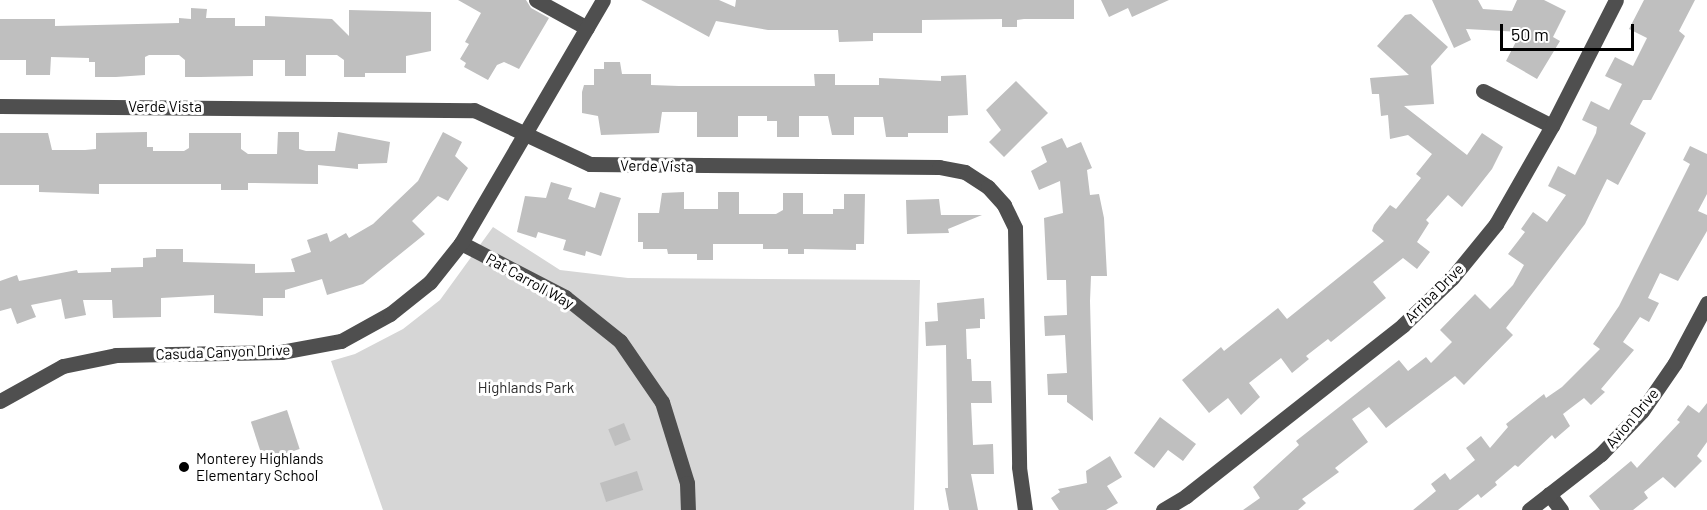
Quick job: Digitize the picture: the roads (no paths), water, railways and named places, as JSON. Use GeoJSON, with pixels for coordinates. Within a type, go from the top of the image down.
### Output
{"type":"FeatureCollection","features":[{"type":"Feature","properties":{"kind":"street"},"geometry":{"type":"LineString","coordinates":[[536,0],[587,28]]}},
{"type":"Feature","properties":{"kind":"street","name":"Casuda Canyon Drive"},"geometry":{"type":"LineString","coordinates":[[0,401],[63,366],[116,355],[281,352],[341,341],[390,314],[430,282],[461,243],[603,0]]}},
{"type":"Feature","properties":{"kind":"street","name":"Arriba Drive"},"geometry":{"type":"LineString","coordinates":[[1163,510],[1186,496],[1393,332],[1452,278],[1496,224],[1552,126],[1616,0]]}},
{"type":"Feature","properties":{"kind":"street"},"geometry":{"type":"LineString","coordinates":[[1483,91],[1552,126]]}},
{"type":"Feature","properties":{"kind":"street","name":"Verde Vista"},"geometry":{"type":"LineString","coordinates":[[0,106],[474,110],[525,130],[590,164],[939,167],[965,172],[988,187],[1004,205],[1015,228],[1019,467],[1024,510]]}},
{"type":"Feature","properties":{"kind":"street","name":"Pat Carroll Way"},"geometry":{"type":"LineString","coordinates":[[461,243],[565,297],[621,340],[662,402],[684,473],[688,510]]}},
{"type":"Feature","properties":{"kind":"street","name":"Avion Drive"},"geometry":{"type":"LineString","coordinates":[[1529,510],[1600,454],[1642,411],[1675,363],[1707,303]]}},
{"type":"Feature","properties":{"kind":"street"},"geometry":{"type":"LineString","coordinates":[[1549,494],[1561,510]]}},
{"type":"Feature","properties":{"kind":"place","name":"Monterey Highlands Elementary School"},"geometry":{"type":"Point","coordinates":[184,467]}},
{"type":"Feature","properties":{"kind":"park label","name":"Highlands Park"},"geometry":{"type":"Point","coordinates":[526,388]}}]}
